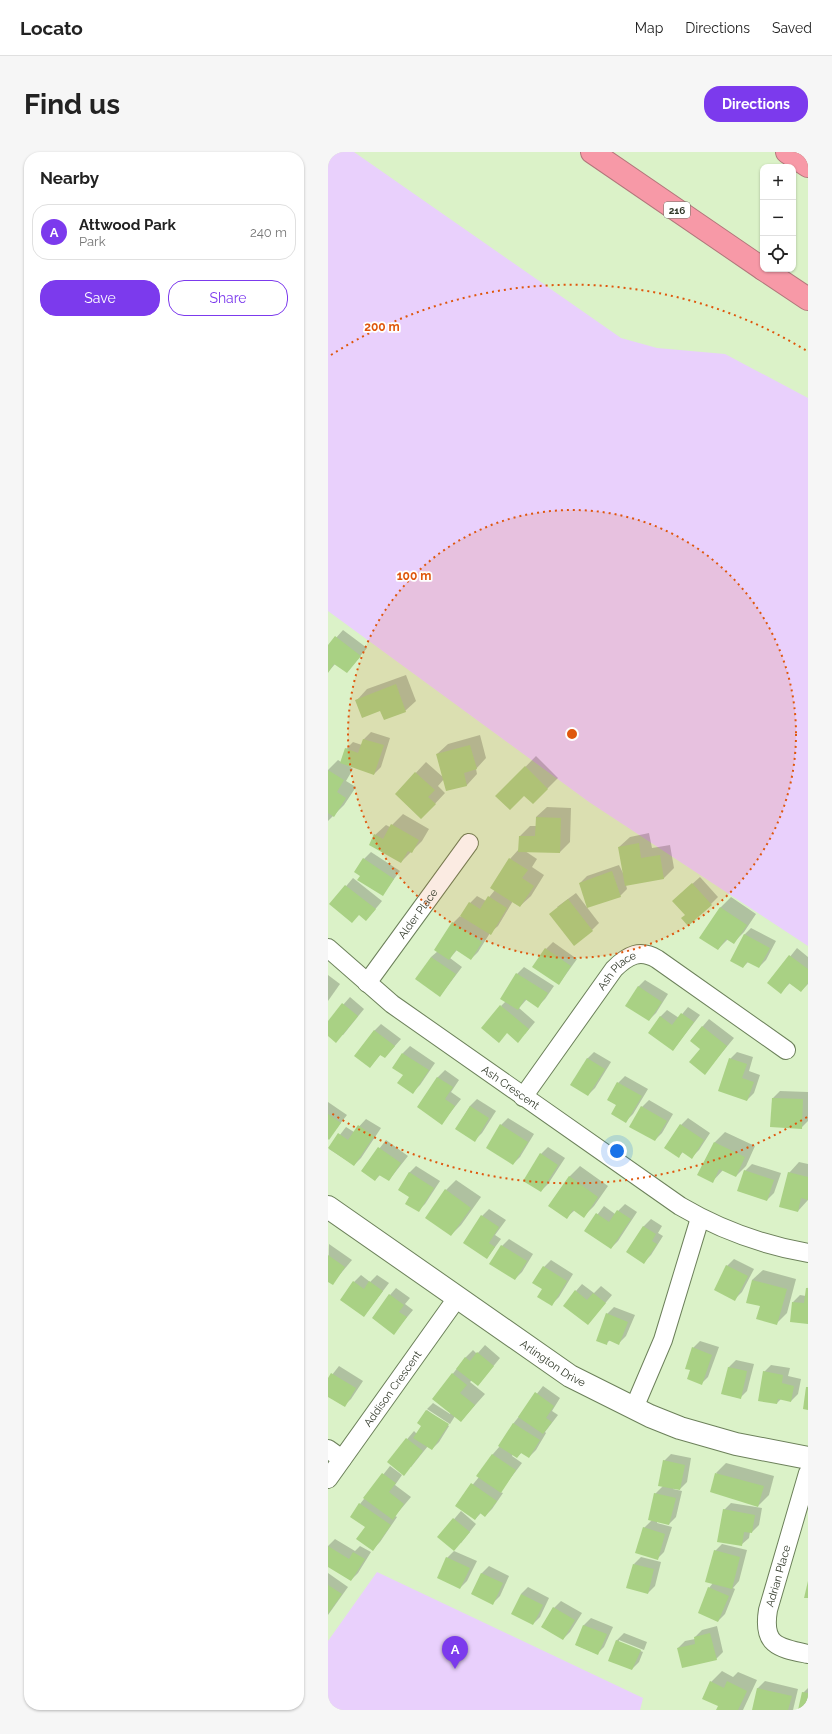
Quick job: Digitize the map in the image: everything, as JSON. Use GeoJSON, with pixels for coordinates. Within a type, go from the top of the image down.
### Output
{"type":"FeatureCollection","features":[{"type":"Feature","properties":{"kind":"highway","name":"216"},"geometry":{"type":"LineString","coordinates":[[592,152],[760,267]]}},
{"type":"Feature","properties":{"kind":"highway"},"geometry":{"type":"LineString","coordinates":[[787,152],[808,166]]}},
{"type":"Feature","properties":{"kind":"highway","name":"216"},"geometry":{"type":"LineString","coordinates":[[768,272],[808,299]]}},
{"type":"Feature","properties":{"kind":"street","name":"Alder Place"},"geometry":{"type":"LineString","coordinates":[[367,983],[468,844]]}},
{"type":"Feature","properties":{"kind":"street","name":"Ash Crescent"},"geometry":{"type":"LineString","coordinates":[[328,948],[392,1004],[662,1195],[700,1218],[764,1243],[808,1253]]}},
{"type":"Feature","properties":{"kind":"street","name":"Ash Place"},"geometry":{"type":"LineString","coordinates":[[523,1098],[614,969],[626,958],[635,954],[650,955],[657,959],[786,1050]]}},
{"type":"Feature","properties":{"kind":"street","name":"Arlington Drive"},"geometry":{"type":"LineString","coordinates":[[328,1207],[570,1376],[634,1408],[680,1428],[708,1437],[767,1451],[808,1458]]}},
{"type":"Feature","properties":{"kind":"street"},"geometry":{"type":"LineString","coordinates":[[634,1408],[665,1333],[700,1218]]}},
{"type":"Feature","properties":{"kind":"street","name":"Addison Crescent"},"geometry":{"type":"LineString","coordinates":[[328,1479],[335,1454],[457,1298]]}},
{"type":"Feature","properties":{"kind":"street","name":"Adrian Place"},"geometry":{"type":"LineString","coordinates":[[808,1473],[768,1610],[767,1625],[771,1640],[776,1646],[782,1649],[808,1654]]}},
{"type":"Feature","properties":{"kind":"shaded area"},"geometry":{"type":"Polygon","coordinates":[[[328,152],[354,152],[621,338],[657,348],[725,354],[808,398],[808,946],[589,802],[328,611],[328,152]]]}},
{"type":"Feature","properties":{"kind":"shaded area"},"geometry":{"type":"Polygon","coordinates":[[[377,1572],[643,1698],[640,1710],[328,1710],[328,1641],[377,1572]]]}},
{"type":"Feature","properties":{"kind":"building"},"geometry":{"type":"Polygon","coordinates":[[[335,636],[361,656],[347,673],[334,664],[328,673],[328,645],[335,636]]]}},
{"type":"Feature","properties":{"kind":"building"},"geometry":{"type":"Polygon","coordinates":[[[396,684],[406,712],[384,720],[380,711],[362,718],[355,700],[396,684]]]}},
{"type":"Feature","properties":{"kind":"building"},"geometry":{"type":"Polygon","coordinates":[[[363,739],[384,745],[374,775],[340,763],[345,748],[358,753],[363,739]]]}},
{"type":"Feature","properties":{"kind":"building"},"geometry":{"type":"Polygon","coordinates":[[[470,745],[477,769],[464,773],[467,786],[446,791],[436,754],[470,745]]]}},
{"type":"Feature","properties":{"kind":"building"},"geometry":{"type":"Polygon","coordinates":[[[525,766],[548,789],[533,804],[524,796],[510,810],[495,796],[525,766]]]}},
{"type":"Feature","properties":{"kind":"building"},"geometry":{"type":"Polygon","coordinates":[[[328,770],[344,780],[337,792],[346,798],[334,817],[328,813],[328,770]]]}},
{"type":"Feature","properties":{"kind":"building"},"geometry":{"type":"Polygon","coordinates":[[[415,772],[435,790],[428,797],[436,804],[421,819],[395,794],[415,772]]]}},
{"type":"Feature","properties":{"kind":"building"},"geometry":{"type":"Polygon","coordinates":[[[536,817],[561,818],[560,853],[518,852],[519,836],[535,836],[536,817]]]}},
{"type":"Feature","properties":{"kind":"building"},"geometry":{"type":"Polygon","coordinates":[[[391,824],[419,840],[412,853],[408,851],[401,863],[369,845],[374,834],[383,839],[391,824]]]}},
{"type":"Feature","properties":{"kind":"building"},"geometry":{"type":"Polygon","coordinates":[[[639,843],[641,858],[660,855],[664,879],[625,886],[618,847],[639,843]]]}},
{"type":"Feature","properties":{"kind":"building"},"geometry":{"type":"Polygon","coordinates":[[[363,858],[394,879],[383,896],[357,880],[360,876],[354,872],[363,858]]]}},
{"type":"Feature","properties":{"kind":"building"},"geometry":{"type":"Polygon","coordinates":[[[509,858],[528,870],[522,878],[534,886],[520,907],[490,888],[509,858]]]}},
{"type":"Feature","properties":{"kind":"building"},"geometry":{"type":"Polygon","coordinates":[[[612,871],[621,897],[587,908],[579,883],[612,871]]]}},
{"type":"Feature","properties":{"kind":"building"},"geometry":{"type":"Polygon","coordinates":[[[692,883],[712,905],[688,926],[681,918],[685,915],[672,901],[692,883]]]}},
{"type":"Feature","properties":{"kind":"building"},"geometry":{"type":"Polygon","coordinates":[[[345,885],[376,909],[366,921],[359,915],[352,923],[329,904],[345,885]]]}},
{"type":"Feature","properties":{"kind":"building"},"geometry":{"type":"Polygon","coordinates":[[[488,896],[507,908],[491,935],[460,916],[469,902],[480,909],[488,896]]]}},
{"type":"Feature","properties":{"kind":"building"},"geometry":{"type":"Polygon","coordinates":[[[568,899],[593,931],[574,946],[549,914],[568,899]]]}},
{"type":"Feature","properties":{"kind":"building"},"geometry":{"type":"Polygon","coordinates":[[[720,907],[747,925],[734,944],[726,939],[718,950],[699,938],[720,907]]]}},
{"type":"Feature","properties":{"kind":"building"},"geometry":{"type":"Polygon","coordinates":[[[452,922],[482,942],[471,960],[456,950],[449,960],[434,950],[452,922]]]}},
{"type":"Feature","properties":{"kind":"building"},"geometry":{"type":"Polygon","coordinates":[[[744,934],[770,948],[759,968],[747,962],[743,968],[730,961],[744,934]]]}},
{"type":"Feature","properties":{"kind":"building"},"geometry":{"type":"Polygon","coordinates":[[[545,948],[571,966],[559,985],[532,967],[545,948]]]}},
{"type":"Feature","properties":{"kind":"building"},"geometry":{"type":"Polygon","coordinates":[[[789,955],[808,969],[808,983],[801,992],[789,983],[781,994],[767,983],[789,955]]]}},
{"type":"Feature","properties":{"kind":"building"},"geometry":{"type":"Polygon","coordinates":[[[431,957],[456,974],[440,997],[415,979],[431,957]]]}},
{"type":"Feature","properties":{"kind":"building"},"geometry":{"type":"Polygon","coordinates":[[[516,973],[548,993],[538,1008],[525,999],[518,1010],[500,999],[516,973]]]}},
{"type":"Feature","properties":{"kind":"building"},"geometry":{"type":"Polygon","coordinates":[[[638,986],[662,1002],[649,1021],[625,1006],[638,986]]]}},
{"type":"Feature","properties":{"kind":"building"},"geometry":{"type":"Polygon","coordinates":[[[342,1003],[358,1016],[336,1043],[328,1036],[328,1021],[342,1003]]]}},
{"type":"Feature","properties":{"kind":"building"},"geometry":{"type":"Polygon","coordinates":[[[500,1005],[529,1029],[518,1043],[507,1033],[499,1043],[481,1028],[500,1005]]]}},
{"type":"Feature","properties":{"kind":"building"},"geometry":{"type":"Polygon","coordinates":[[[681,1013],[694,1022],[673,1051],[648,1033],[660,1016],[672,1025],[681,1013]]]}},
{"type":"Feature","properties":{"kind":"building"},"geometry":{"type":"Polygon","coordinates":[[[702,1026],[727,1046],[705,1075],[689,1062],[700,1049],[690,1041],[702,1026]]]}},
{"type":"Feature","properties":{"kind":"building"},"geometry":{"type":"Polygon","coordinates":[[[374,1030],[395,1046],[385,1058],[380,1055],[370,1068],[354,1056],[374,1030]]]}},
{"type":"Feature","properties":{"kind":"building"},"geometry":{"type":"Polygon","coordinates":[[[402,1053],[429,1070],[413,1094],[397,1083],[403,1075],[392,1068],[402,1053]]]}},
{"type":"Feature","properties":{"kind":"building"},"geometry":{"type":"Polygon","coordinates":[[[587,1058],[605,1069],[588,1096],[570,1085],[587,1058]]]}},
{"type":"Feature","properties":{"kind":"building"},"geometry":{"type":"Polygon","coordinates":[[[729,1058],[747,1064],[742,1078],[754,1082],[747,1101],[718,1091],[729,1058]]]}},
{"type":"Feature","properties":{"kind":"building"},"geometry":{"type":"Polygon","coordinates":[[[437,1077],[453,1087],[445,1099],[455,1106],[442,1125],[417,1107],[437,1077]]]}},
{"type":"Feature","properties":{"kind":"building"},"geometry":{"type":"Polygon","coordinates":[[[617,1082],[642,1096],[626,1123],[611,1114],[616,1105],[607,1100],[617,1082]]]}},
{"type":"Feature","properties":{"kind":"building"},"geometry":{"type":"Polygon","coordinates":[[[772,1098],[803,1099],[802,1129],[770,1127],[772,1098]]]}},
{"type":"Feature","properties":{"kind":"building"},"geometry":{"type":"Polygon","coordinates":[[[470,1106],[489,1118],[475,1142],[455,1129],[470,1106]]]}},
{"type":"Feature","properties":{"kind":"building"},"geometry":{"type":"Polygon","coordinates":[[[641,1106],[667,1121],[655,1141],[629,1127],[641,1106]]]}},
{"type":"Feature","properties":{"kind":"building"},"geometry":{"type":"Polygon","coordinates":[[[328,1114],[341,1123],[329,1140],[328,1139],[328,1114]]]}},
{"type":"Feature","properties":{"kind":"building"},"geometry":{"type":"Polygon","coordinates":[[[500,1124],[528,1142],[513,1165],[486,1148],[500,1124]]]}},
{"type":"Feature","properties":{"kind":"building"},"geometry":{"type":"Polygon","coordinates":[[[680,1124],[704,1140],[692,1159],[682,1152],[679,1158],[664,1148],[680,1124]]]}},
{"type":"Feature","properties":{"kind":"building"},"geometry":{"type":"Polygon","coordinates":[[[358,1125],[374,1136],[354,1166],[328,1148],[338,1133],[348,1140],[358,1125]]]}},
{"type":"Feature","properties":{"kind":"building"},"geometry":{"type":"Polygon","coordinates":[[[714,1142],[745,1157],[736,1177],[719,1169],[713,1183],[697,1175],[714,1142]]]}},
{"type":"Feature","properties":{"kind":"building"},"geometry":{"type":"Polygon","coordinates":[[[378,1147],[401,1163],[389,1181],[379,1175],[375,1181],[361,1171],[378,1147]]]}},
{"type":"Feature","properties":{"kind":"building"},"geometry":{"type":"Polygon","coordinates":[[[540,1153],[558,1165],[541,1192],[523,1181],[540,1153]]]}},
{"type":"Feature","properties":{"kind":"building"},"geometry":{"type":"Polygon","coordinates":[[[744,1170],[774,1180],[767,1201],[737,1191],[744,1170]]]}},
{"type":"Feature","properties":{"kind":"building"},"geometry":{"type":"Polygon","coordinates":[[[409,1172],[434,1188],[419,1212],[405,1204],[409,1197],[398,1190],[409,1172]]]}},
{"type":"Feature","properties":{"kind":"building"},"geometry":{"type":"Polygon","coordinates":[[[788,1172],[808,1177],[808,1200],[801,1198],[798,1212],[779,1207],[788,1172]]]}},
{"type":"Feature","properties":{"kind":"building"},"geometry":{"type":"Polygon","coordinates":[[[569,1176],[598,1197],[584,1218],[573,1210],[567,1219],[548,1206],[569,1176]]]}},
{"type":"Feature","properties":{"kind":"building"},"geometry":{"type":"Polygon","coordinates":[[[445,1189],[471,1208],[451,1236],[425,1218],[445,1189]]]}},
{"type":"Feature","properties":{"kind":"building"},"geometry":{"type":"Polygon","coordinates":[[[617,1210],[631,1219],[611,1249],[584,1231],[596,1213],[609,1222],[617,1210]]]}},
{"type":"Feature","properties":{"kind":"building"},"geometry":{"type":"Polygon","coordinates":[[[481,1215],[499,1227],[489,1243],[495,1247],[487,1259],[463,1243],[481,1215]]]}},
{"type":"Feature","properties":{"kind":"building"},"geometry":{"type":"Polygon","coordinates":[[[643,1226],[656,1234],[652,1241],[657,1244],[644,1264],[626,1252],[643,1226]]]}},
{"type":"Feature","properties":{"kind":"building"},"geometry":{"type":"Polygon","coordinates":[[[501,1245],[527,1261],[515,1280],[489,1264],[501,1245]]]}},
{"type":"Feature","properties":{"kind":"building"},"geometry":{"type":"Polygon","coordinates":[[[328,1255],[345,1267],[333,1285],[328,1282],[328,1255]]]}},
{"type":"Feature","properties":{"kind":"building"},"geometry":{"type":"Polygon","coordinates":[[[726,1265],[748,1276],[735,1301],[714,1290],[726,1265]]]}},
{"type":"Feature","properties":{"kind":"building"},"geometry":{"type":"Polygon","coordinates":[[[543,1266],[567,1281],[552,1306],[537,1297],[542,1289],[532,1283],[543,1266]]]}},
{"type":"Feature","properties":{"kind":"building"},"geometry":{"type":"Polygon","coordinates":[[[752,1280],[787,1289],[777,1325],[756,1319],[760,1306],[746,1303],[752,1280]]]}},
{"type":"Feature","properties":{"kind":"building"},"geometry":{"type":"Polygon","coordinates":[[[353,1281],[364,1289],[369,1281],[383,1291],[364,1317],[340,1300],[353,1281]]]}},
{"type":"Feature","properties":{"kind":"building"},"geometry":{"type":"Polygon","coordinates":[[[806,1288],[808,1288],[808,1324],[790,1322],[792,1302],[804,1303],[806,1288]]]}},
{"type":"Feature","properties":{"kind":"building"},"geometry":{"type":"Polygon","coordinates":[[[575,1290],[587,1300],[593,1293],[606,1303],[588,1325],[563,1306],[575,1290]]]}},
{"type":"Feature","properties":{"kind":"building"},"geometry":{"type":"Polygon","coordinates":[[[389,1294],[404,1305],[399,1312],[407,1317],[394,1335],[372,1318],[389,1294]]]}},
{"type":"Feature","properties":{"kind":"building"},"geometry":{"type":"Polygon","coordinates":[[[606,1313],[628,1322],[619,1345],[608,1340],[607,1345],[596,1341],[606,1313]]]}},
{"type":"Feature","properties":{"kind":"building"},"geometry":{"type":"Polygon","coordinates":[[[692,1347],[712,1355],[702,1385],[687,1379],[690,1370],[685,1369],[692,1347]]]}},
{"type":"Feature","properties":{"kind":"building"},"geometry":{"type":"Polygon","coordinates":[[[477,1352],[494,1366],[478,1386],[456,1369],[465,1357],[470,1361],[477,1352]]]}},
{"type":"Feature","properties":{"kind":"building"},"geometry":{"type":"Polygon","coordinates":[[[728,1367],[747,1371],[741,1399],[721,1394],[728,1367]]]}},
{"type":"Feature","properties":{"kind":"building"},"geometry":{"type":"Polygon","coordinates":[[[763,1371],[783,1375],[782,1383],[794,1386],[791,1402],[778,1399],[777,1404],[758,1401],[763,1371]]]}},
{"type":"Feature","properties":{"kind":"building"},"geometry":{"type":"Polygon","coordinates":[[[331,1373],[356,1388],[345,1407],[328,1397],[328,1378],[331,1373]]]}},
{"type":"Feature","properties":{"kind":"building"},"geometry":{"type":"Polygon","coordinates":[[[452,1373],[467,1385],[460,1393],[475,1405],[461,1422],[432,1399],[452,1373]]]}},
{"type":"Feature","properties":{"kind":"building"},"geometry":{"type":"Polygon","coordinates":[[[806,1387],[808,1387],[808,1410],[803,1409],[806,1387]]]}},
{"type":"Feature","properties":{"kind":"building"},"geometry":{"type":"Polygon","coordinates":[[[535,1392],[554,1406],[546,1418],[552,1422],[543,1434],[518,1417],[535,1392]]]}},
{"type":"Feature","properties":{"kind":"building"},"geometry":{"type":"Polygon","coordinates":[[[426,1410],[449,1424],[432,1450],[413,1438],[421,1426],[417,1423],[426,1410]]]}},
{"type":"Feature","properties":{"kind":"building"},"geometry":{"type":"Polygon","coordinates":[[[513,1423],[540,1440],[529,1458],[521,1453],[517,1458],[498,1446],[513,1423]]]}},
{"type":"Feature","properties":{"kind":"building"},"geometry":{"type":"Polygon","coordinates":[[[406,1438],[423,1451],[404,1476],[387,1462],[406,1438]]]}},
{"type":"Feature","properties":{"kind":"building"},"geometry":{"type":"Polygon","coordinates":[[[492,1454],[516,1470],[501,1493],[476,1476],[492,1454]]]}},
{"type":"Feature","properties":{"kind":"building"},"geometry":{"type":"Polygon","coordinates":[[[663,1460],[685,1465],[680,1490],[658,1486],[663,1460]]]}},
{"type":"Feature","properties":{"kind":"building"},"geometry":{"type":"Polygon","coordinates":[[[382,1473],[396,1483],[389,1492],[404,1504],[393,1520],[363,1498],[382,1473]]]}},
{"type":"Feature","properties":{"kind":"building"},"geometry":{"type":"Polygon","coordinates":[[[715,1473],[764,1486],[758,1507],[710,1492],[715,1473]]]}},
{"type":"Feature","properties":{"kind":"building"},"geometry":{"type":"Polygon","coordinates":[[[471,1483],[497,1501],[485,1517],[480,1513],[475,1520],[455,1506],[471,1483]]]}},
{"type":"Feature","properties":{"kind":"building"},"geometry":{"type":"Polygon","coordinates":[[[654,1493],[676,1498],[669,1525],[648,1520],[654,1493]]]}},
{"type":"Feature","properties":{"kind":"building"},"geometry":{"type":"Polygon","coordinates":[[[359,1503],[391,1525],[373,1551],[356,1539],[365,1527],[350,1517],[359,1503]]]}},
{"type":"Feature","properties":{"kind":"building"},"geometry":{"type":"Polygon","coordinates":[[[723,1509],[755,1515],[752,1533],[744,1532],[742,1546],[717,1542],[723,1509]]]}},
{"type":"Feature","properties":{"kind":"building"},"geometry":{"type":"Polygon","coordinates":[[[453,1518],[470,1532],[454,1551],[437,1537],[453,1518]]]}},
{"type":"Feature","properties":{"kind":"building"},"geometry":{"type":"Polygon","coordinates":[[[643,1527],[665,1534],[658,1560],[635,1553],[643,1527]]]}},
{"type":"Feature","properties":{"kind":"building"},"geometry":{"type":"Polygon","coordinates":[[[328,1546],[349,1559],[353,1552],[365,1559],[351,1581],[328,1567],[328,1546]]]}},
{"type":"Feature","properties":{"kind":"building"},"geometry":{"type":"Polygon","coordinates":[[[714,1550],[740,1557],[732,1589],[705,1582],[714,1550]]]}},
{"type":"Feature","properties":{"kind":"building"},"geometry":{"type":"Polygon","coordinates":[[[446,1557],[470,1568],[460,1589],[437,1578],[446,1557]]]}},
{"type":"Feature","properties":{"kind":"building"},"geometry":{"type":"Polygon","coordinates":[[[633,1564],[654,1569],[648,1594],[626,1588],[633,1564]]]}},
{"type":"Feature","properties":{"kind":"building"},"geometry":{"type":"Polygon","coordinates":[[[481,1573],[503,1583],[493,1605],[471,1594],[481,1573]]]}},
{"type":"Feature","properties":{"kind":"building"},"geometry":{"type":"Polygon","coordinates":[[[808,1581],[808,1598],[804,1598],[808,1581]]]}},
{"type":"Feature","properties":{"kind":"building"},"geometry":{"type":"Polygon","coordinates":[[[328,1585],[342,1594],[328,1614],[328,1585]]]}},
{"type":"Feature","properties":{"kind":"building"},"geometry":{"type":"Polygon","coordinates":[[[708,1587],[729,1596],[718,1622],[698,1613],[708,1587]]]}},
{"type":"Feature","properties":{"kind":"building"},"geometry":{"type":"Polygon","coordinates":[[[521,1594],[543,1605],[533,1625],[511,1614],[521,1594]]]}},
{"type":"Feature","properties":{"kind":"building"},"geometry":{"type":"Polygon","coordinates":[[[553,1607],[575,1620],[563,1640],[541,1627],[553,1607]]]}},
{"type":"Feature","properties":{"kind":"building"},"geometry":{"type":"Polygon","coordinates":[[[583,1625],[607,1634],[598,1655],[575,1645],[583,1625]]]}},
{"type":"Feature","properties":{"kind":"building"},"geometry":{"type":"Polygon","coordinates":[[[710,1633],[717,1660],[682,1668],[677,1648],[695,1644],[694,1637],[710,1633]]]}},
{"type":"Feature","properties":{"kind":"building"},"geometry":{"type":"Polygon","coordinates":[[[616,1640],[641,1650],[632,1670],[608,1661],[616,1640]]]}},
{"type":"Feature","properties":{"kind":"building"},"geometry":{"type":"Polygon","coordinates":[[[710,1681],[724,1688],[727,1681],[747,1691],[738,1710],[716,1710],[718,1706],[702,1699],[710,1681]]]}},
{"type":"Feature","properties":{"kind":"building"},"geometry":{"type":"Polygon","coordinates":[[[757,1688],[792,1696],[788,1710],[752,1710],[757,1688]]]}},
{"type":"Feature","properties":{"kind":"building"},"geometry":{"type":"Polygon","coordinates":[[[802,1692],[808,1693],[808,1710],[798,1710],[802,1692]]]}},
{"type":"Feature","properties":{"kind":"place","name":"Attwood Park"},"geometry":{"type":"Point","coordinates":[455,1669]}}]}
